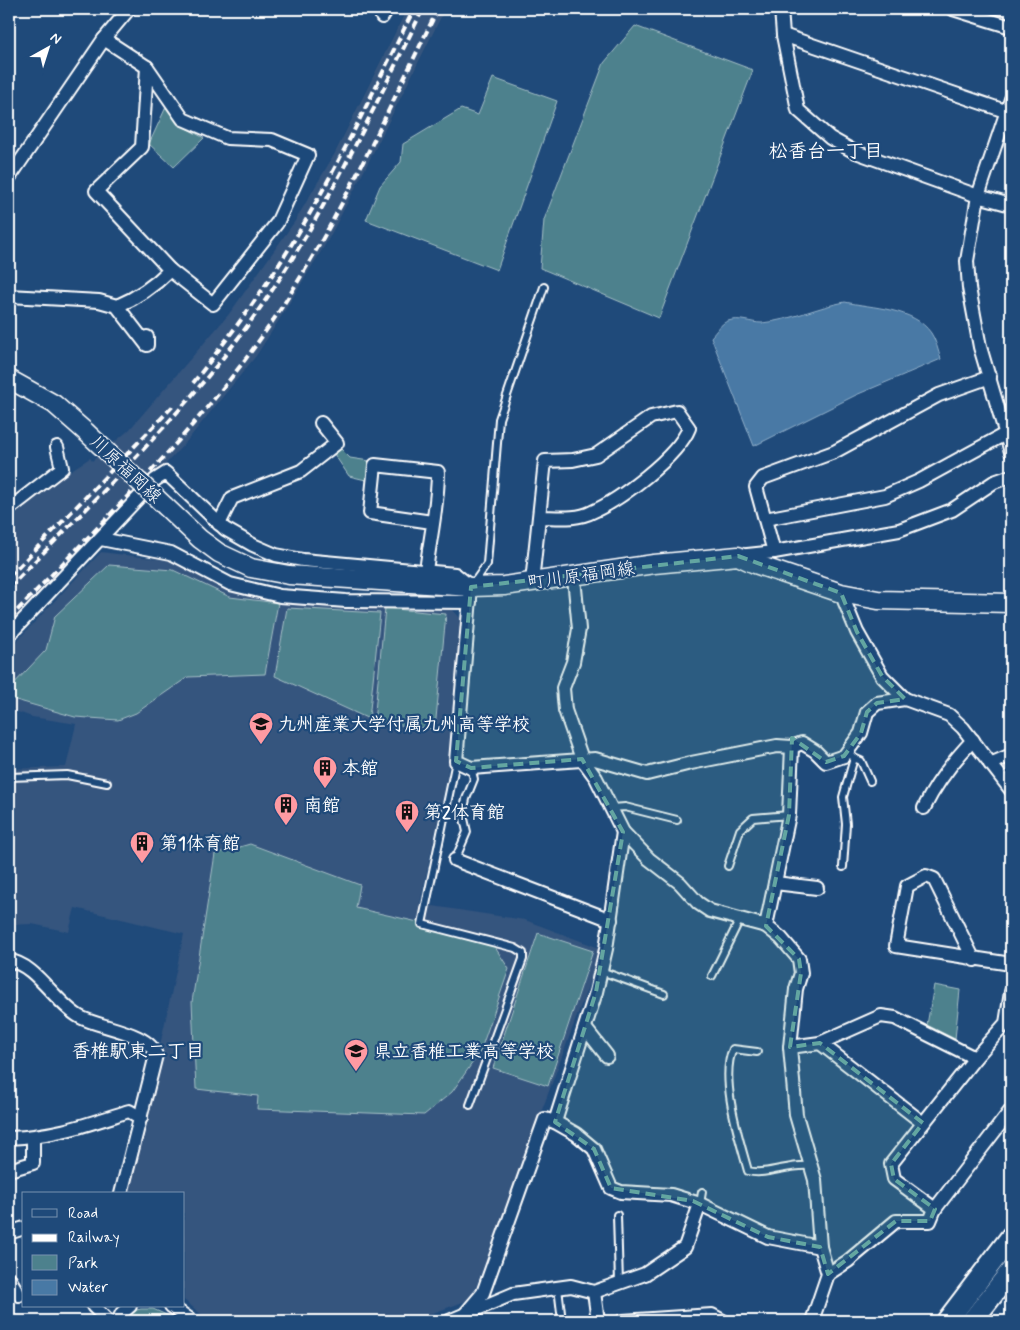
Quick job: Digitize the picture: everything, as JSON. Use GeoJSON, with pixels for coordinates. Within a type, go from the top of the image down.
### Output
{"type":"FeatureCollection","features":[{"type":"Feature","properties":{"kind":"highway"},"geometry":{"type":"LineString","coordinates":[[946,1321],[1011,1237]]}},
{"type":"Feature","properties":{"kind":"highway"},"geometry":{"type":"LineString","coordinates":[[972,1321],[1011,1271]]}},
{"type":"Feature","properties":{"kind":"main road","name":"川原福岡線"},"geometry":{"type":"LineString","coordinates":[[9,380],[26,387],[54,404],[165,506]]}},
{"type":"Feature","properties":{"kind":"main road","name":"町川原福岡線"},"geometry":{"type":"LineString","coordinates":[[165,506],[200,539],[219,552],[251,568],[289,576],[470,594],[532,582],[574,578],[654,564],[738,556],[841,593],[878,600],[1011,603]]}},
{"type":"Feature","properties":{"kind":"street"},"geometry":{"type":"LineString","coordinates":[[9,178],[104,39],[129,9]]}},
{"type":"Feature","properties":{"kind":"street"},"geometry":{"type":"LineString","coordinates":[[782,9],[783,36],[798,110],[830,138],[853,151],[978,196],[1011,205]]}},
{"type":"Feature","properties":{"kind":"street"},"geometry":{"type":"LineString","coordinates":[[952,9],[1011,27]]}},
{"type":"Feature","properties":{"kind":"street"},"geometry":{"type":"LineString","coordinates":[[783,36],[1009,113]]}},
{"type":"Feature","properties":{"kind":"street"},"geometry":{"type":"LineString","coordinates":[[104,39],[147,68],[183,118],[227,138],[272,140],[308,155],[277,223],[213,304],[170,270],[96,191],[142,147],[147,68]]}},
{"type":"Feature","properties":{"kind":"street"},"geometry":{"type":"LineString","coordinates":[[1011,99],[1009,113],[978,196],[967,261],[969,288],[980,347],[1007,433],[1011,452]]}},
{"type":"Feature","properties":{"kind":"street"},"geometry":{"type":"LineString","coordinates":[[117,306],[137,298],[152,288],[170,270]]}},
{"type":"Feature","properties":{"kind":"street"},"geometry":{"type":"LineString","coordinates":[[9,296],[100,300],[117,306],[147,345],[147,337]]}},
{"type":"Feature","properties":{"kind":"street"},"geometry":{"type":"LineString","coordinates":[[774,552],[756,486],[763,478],[834,452],[939,395],[990,378]]}},
{"type":"Feature","properties":{"kind":"street"},"geometry":{"type":"LineString","coordinates":[[532,582],[545,461],[573,460],[596,455],[651,417],[678,411],[690,428],[686,438],[655,471],[592,513],[567,518],[539,517]]}},
{"type":"Feature","properties":{"kind":"street"},"geometry":{"type":"LineString","coordinates":[[219,524],[232,498],[301,471],[337,443],[321,423]]}},
{"type":"Feature","properties":{"kind":"street"},"geometry":{"type":"LineString","coordinates":[[765,519],[885,496],[919,481],[1007,433]]}},
{"type":"Feature","properties":{"kind":"street"},"geometry":{"type":"LineString","coordinates":[[9,509],[62,468],[57,447]]}},
{"type":"Feature","properties":{"kind":"street"},"geometry":{"type":"LineString","coordinates":[[426,571],[432,522],[438,499],[438,472],[375,465],[370,513],[432,522]]}},
{"type":"Feature","properties":{"kind":"street"},"geometry":{"type":"LineString","coordinates":[[9,635],[155,480],[166,473],[219,524],[253,545],[276,555],[303,560],[455,574],[470,594],[456,761],[471,768],[595,759],[648,774],[777,746],[792,747],[802,743],[815,751],[826,762],[850,755],[861,733],[867,712],[877,703],[905,699]]}},
{"type":"Feature","properties":{"kind":"street"},"geometry":{"type":"LineString","coordinates":[[738,556],[774,552],[899,530],[952,510],[994,482],[1011,476]]}},
{"type":"Feature","properties":{"kind":"street"},"geometry":{"type":"LineString","coordinates":[[101,539],[171,553],[230,584],[280,596],[346,601],[470,594]]}},
{"type":"Feature","properties":{"kind":"street"},"geometry":{"type":"LineString","coordinates":[[574,578],[579,629],[573,662],[562,688],[565,710],[582,759],[596,778],[613,808],[623,832],[648,859],[680,883],[698,903],[710,911],[766,926],[782,938],[799,959],[801,973],[796,989],[790,1047],[796,1115],[815,1180],[820,1247],[828,1274],[812,1321]]}},
{"type":"Feature","properties":{"kind":"street"},"geometry":{"type":"LineString","coordinates":[[841,593],[857,632],[882,676],[905,699],[950,715],[973,740],[1011,790]]}},
{"type":"Feature","properties":{"kind":"street"},"geometry":{"type":"LineString","coordinates":[[924,808],[932,790],[956,757],[973,740]]}},
{"type":"Feature","properties":{"kind":"street"},"geometry":{"type":"LineString","coordinates":[[766,926],[789,815],[792,747]]}},
{"type":"Feature","properties":{"kind":"street"},"geometry":{"type":"LineString","coordinates":[[990,764],[1011,755]]}},
{"type":"Feature","properties":{"kind":"street"},"geometry":{"type":"LineString","coordinates":[[555,1122],[601,971],[611,920],[623,832]]}},
{"type":"Feature","properties":{"kind":"street"},"geometry":{"type":"LineString","coordinates":[[455,860],[611,920]]}},
{"type":"Feature","properties":{"kind":"street"},"geometry":{"type":"LineString","coordinates":[[974,960],[934,879],[926,876],[907,886],[896,946],[974,960],[1011,964]]}},
{"type":"Feature","properties":{"kind":"street"},"geometry":{"type":"LineString","coordinates":[[775,883],[817,888]]}},
{"type":"Feature","properties":{"kind":"street"},"geometry":{"type":"LineString","coordinates":[[9,961],[16,961],[27,968],[74,1013],[90,1023],[137,1036],[154,1048],[156,1055],[122,1192]]}},
{"type":"Feature","properties":{"kind":"street"},"geometry":{"type":"LineString","coordinates":[[935,1209],[894,1179],[890,1164],[975,1058],[1006,1023],[1011,992]]}},
{"type":"Feature","properties":{"kind":"street"},"geometry":{"type":"LineString","coordinates":[[790,1047],[820,1043],[881,1016],[895,1018],[975,1058]]}},
{"type":"Feature","properties":{"kind":"street"},"geometry":{"type":"LineString","coordinates":[[585,1028],[606,1056]]}},
{"type":"Feature","properties":{"kind":"street"},"geometry":{"type":"LineString","coordinates":[[820,1043],[923,1124]]}},
{"type":"Feature","properties":{"kind":"street"},"geometry":{"type":"LineString","coordinates":[[828,1274],[848,1261],[896,1221],[930,1221],[935,1209],[1011,1110]]}},
{"type":"Feature","properties":{"kind":"street"},"geometry":{"type":"LineString","coordinates":[[9,1138],[33,1137],[64,1132],[129,1111],[141,1118]]}},
{"type":"Feature","properties":{"kind":"street"},"geometry":{"type":"LineString","coordinates":[[467,1317],[483,1293],[545,1119],[555,1122],[576,1134],[594,1149],[611,1188],[621,1192],[701,1198],[768,1237],[820,1247]]}},
{"type":"Feature","properties":{"kind":"street"},"geometry":{"type":"LineString","coordinates":[[9,1170],[34,1163],[33,1137]]}},
{"type":"Feature","properties":{"kind":"street"},"geometry":{"type":"LineString","coordinates":[[450,1321],[467,1317],[513,1294],[558,1286],[571,1286],[594,1292],[645,1274],[685,1248],[701,1198]]}},
{"type":"Feature","properties":{"kind":"street"},"geometry":{"type":"LineString","coordinates":[[9,1233],[22,1229]]}},
{"type":"Feature","properties":{"kind":"street"},"geometry":{"type":"LineString","coordinates":[[9,1278],[19,1295]]}},
{"type":"Feature","properties":{"kind":"street"},"geometry":{"type":"LineString","coordinates":[[594,1292],[598,1321]]}},
{"type":"Feature","properties":{"kind":"street"},"geometry":{"type":"LineString","coordinates":[[95,1308],[108,1321]]}},
{"type":"Feature","properties":{"kind":"street"},"geometry":{"type":"LineString","coordinates":[[118,1321],[122,1313],[128,1308]]}},
{"type":"Feature","properties":{"kind":"street"},"geometry":{"type":"LineString","coordinates":[[174,1308],[192,1321]]}},
{"type":"Feature","properties":{"kind":"street"},"geometry":{"type":"LineString","coordinates":[[622,1321],[712,1315],[723,1321]]}},
{"type":"Feature","properties":{"kind":"lane"},"geometry":{"type":"LineString","coordinates":[[470,594],[487,564],[499,419],[544,287]]}},
{"type":"Feature","properties":{"kind":"lane"},"geometry":{"type":"LineString","coordinates":[[843,867],[846,824],[843,797],[850,755],[861,761],[870,781]]}},
{"type":"Feature","properties":{"kind":"lane"},"geometry":{"type":"LineString","coordinates":[[456,761],[422,924],[515,948],[523,953],[523,959],[470,1104]]}},
{"type":"Feature","properties":{"kind":"lane"},"geometry":{"type":"LineString","coordinates":[[455,860],[467,832],[463,814],[466,799],[474,779],[471,768]]}},
{"type":"Feature","properties":{"kind":"lane"},"geometry":{"type":"LineString","coordinates":[[9,777],[67,775],[107,783]]}},
{"type":"Feature","properties":{"kind":"lane"},"geometry":{"type":"LineString","coordinates":[[613,808],[625,807],[677,820]]}},
{"type":"Feature","properties":{"kind":"lane"},"geometry":{"type":"LineString","coordinates":[[728,866],[740,830],[753,818],[789,815]]}},
{"type":"Feature","properties":{"kind":"lane"},"geometry":{"type":"LineString","coordinates":[[712,976],[740,918]]}},
{"type":"Feature","properties":{"kind":"lane"},"geometry":{"type":"LineString","coordinates":[[601,971],[664,994]]}},
{"type":"Feature","properties":{"kind":"lane"},"geometry":{"type":"LineString","coordinates":[[758,1052],[733,1049],[728,1079],[732,1111],[748,1171],[755,1173],[798,1164],[811,1166]]}},
{"type":"Feature","properties":{"kind":"lane"},"geometry":{"type":"LineString","coordinates":[[617,1215],[619,1283]]}},
{"type":"Feature","properties":{"kind":"lane"},"geometry":{"type":"LineString","coordinates":[[558,1286],[562,1321]]}},
{"type":"Feature","properties":{"kind":"highlighted area"},"geometry":{"type":"Polygon","coordinates":[[[738,556],[841,593],[857,632],[882,676],[905,699],[877,703],[867,712],[861,733],[844,756],[826,762],[792,738],[789,815],[766,926],[799,959],[801,973],[790,1047],[820,1043],[923,1123],[891,1164],[894,1179],[935,1209],[930,1221],[896,1221],[828,1274],[820,1247],[768,1237],[693,1201],[611,1188],[594,1149],[555,1122],[596,992],[623,832],[582,759],[471,768],[456,761],[471,587],[738,556]]]}},
{"type":"Feature","properties":{"kind":"shaded area"},"geometry":{"type":"Polygon","coordinates":[[[407,9],[445,9],[328,240],[279,320],[256,356],[186,442],[9,634],[9,513],[21,502],[90,458],[92,461],[129,430],[229,314],[295,221],[335,153],[407,9]]]}},
{"type":"Feature","properties":{"kind":"shaded area"},"geometry":{"type":"Polygon","coordinates":[[[101,552],[176,561],[228,590],[275,599],[344,605],[451,609],[463,620],[447,779],[420,904],[525,920],[602,949],[475,1290],[466,1301],[411,1321],[208,1320],[185,1301],[185,1192],[128,1192],[184,934],[75,908],[69,932],[32,924],[9,925],[9,769],[66,767],[76,724],[32,717],[9,709],[9,649],[101,552]]]}},
{"type":"Feature","properties":{"kind":"green space"},"geometry":{"type":"Polygon","coordinates":[[[635,26],[753,70],[659,318],[540,268],[544,220],[604,63],[635,26]]]}},
{"type":"Feature","properties":{"kind":"green space"},"geometry":{"type":"Polygon","coordinates":[[[493,78],[557,101],[497,270],[366,220],[380,186],[401,162],[403,144],[461,109],[478,115],[493,78]]]}},
{"type":"Feature","properties":{"kind":"green space"},"geometry":{"type":"Polygon","coordinates":[[[166,107],[179,124],[204,138],[174,167],[149,144],[166,107]]]}},
{"type":"Feature","properties":{"kind":"green space"},"geometry":{"type":"Polygon","coordinates":[[[341,449],[350,458],[376,462],[370,481],[349,476],[334,454],[341,449]]]}},
{"type":"Feature","properties":{"kind":"green space"},"geometry":{"type":"Polygon","coordinates":[[[109,565],[173,570],[230,597],[278,603],[265,674],[188,677],[136,713],[118,720],[75,717],[9,698],[9,689],[46,650],[55,616],[109,565]]]}},
{"type":"Feature","properties":{"kind":"green space"},"geometry":{"type":"Polygon","coordinates":[[[287,608],[380,613],[369,719],[275,676],[287,608]]]}},
{"type":"Feature","properties":{"kind":"green space"},"geometry":{"type":"Polygon","coordinates":[[[385,608],[446,614],[435,729],[374,722],[385,608]]]}},
{"type":"Feature","properties":{"kind":"green space"},"geometry":{"type":"Polygon","coordinates":[[[250,844],[360,885],[356,908],[489,938],[509,969],[480,1052],[452,1092],[424,1115],[257,1109],[258,1096],[196,1089],[192,1002],[215,854],[250,844]]]}},
{"type":"Feature","properties":{"kind":"green space"},"geometry":{"type":"Polygon","coordinates":[[[538,933],[593,951],[548,1086],[493,1068],[538,933]]]}},
{"type":"Feature","properties":{"kind":"green space"},"geometry":{"type":"Polygon","coordinates":[[[934,985],[960,990],[955,1039],[927,1025],[934,985]]]}},
{"type":"Feature","properties":{"kind":"green space"},"geometry":{"type":"Polygon","coordinates":[[[153,1309],[180,1321],[125,1321],[132,1311],[153,1309]]]}},
{"type":"Feature","properties":{"kind":"water"},"geometry":{"type":"Polygon","coordinates":[[[845,302],[892,310],[914,318],[931,333],[941,359],[856,395],[754,446],[711,337],[728,321],[737,320],[762,323],[845,302]]]}},
{"type":"Feature","properties":{"kind":"railway"},"geometry":{"type":"LineString","coordinates":[[193,383],[251,306],[291,246],[347,145],[414,9]]}},
{"type":"Feature","properties":{"kind":"railway"},"geometry":{"type":"LineString","coordinates":[[9,588],[126,468],[183,406],[236,341],[264,302],[290,262],[337,180],[423,9]]}},
{"type":"Feature","properties":{"kind":"railway"},"geometry":{"type":"LineString","coordinates":[[9,619],[103,522],[194,423],[250,353],[278,314],[351,186],[438,9]]}},
{"type":"Feature","properties":{"kind":"railway"},"geometry":{"type":"LineString","coordinates":[[9,577],[175,404]]}},
{"type":"Feature","properties":{"kind":"place","name":"九州産業大学付属九州高等学校"},"geometry":{"type":"Point","coordinates":[261,745]}},
{"type":"Feature","properties":{"kind":"place","name":"本館"},"geometry":{"type":"Point","coordinates":[325,789]}},
{"type":"Feature","properties":{"kind":"place","name":"南館"},"geometry":{"type":"Point","coordinates":[286,826]}},
{"type":"Feature","properties":{"kind":"place","name":"第2体育館"},"geometry":{"type":"Point","coordinates":[407,833]}},
{"type":"Feature","properties":{"kind":"place","name":"第1体育館"},"geometry":{"type":"Point","coordinates":[142,864]}},
{"type":"Feature","properties":{"kind":"place","name":"県立香椎工業高等学校"},"geometry":{"type":"Point","coordinates":[356,1072]}},
{"type":"Feature","properties":{"kind":"district","name":"松香台一丁目"},"geometry":{"type":"Point","coordinates":[826,150]}},
{"type":"Feature","properties":{"kind":"district","name":"香椎駅東二丁目"},"geometry":{"type":"Point","coordinates":[138,1050]}}]}
